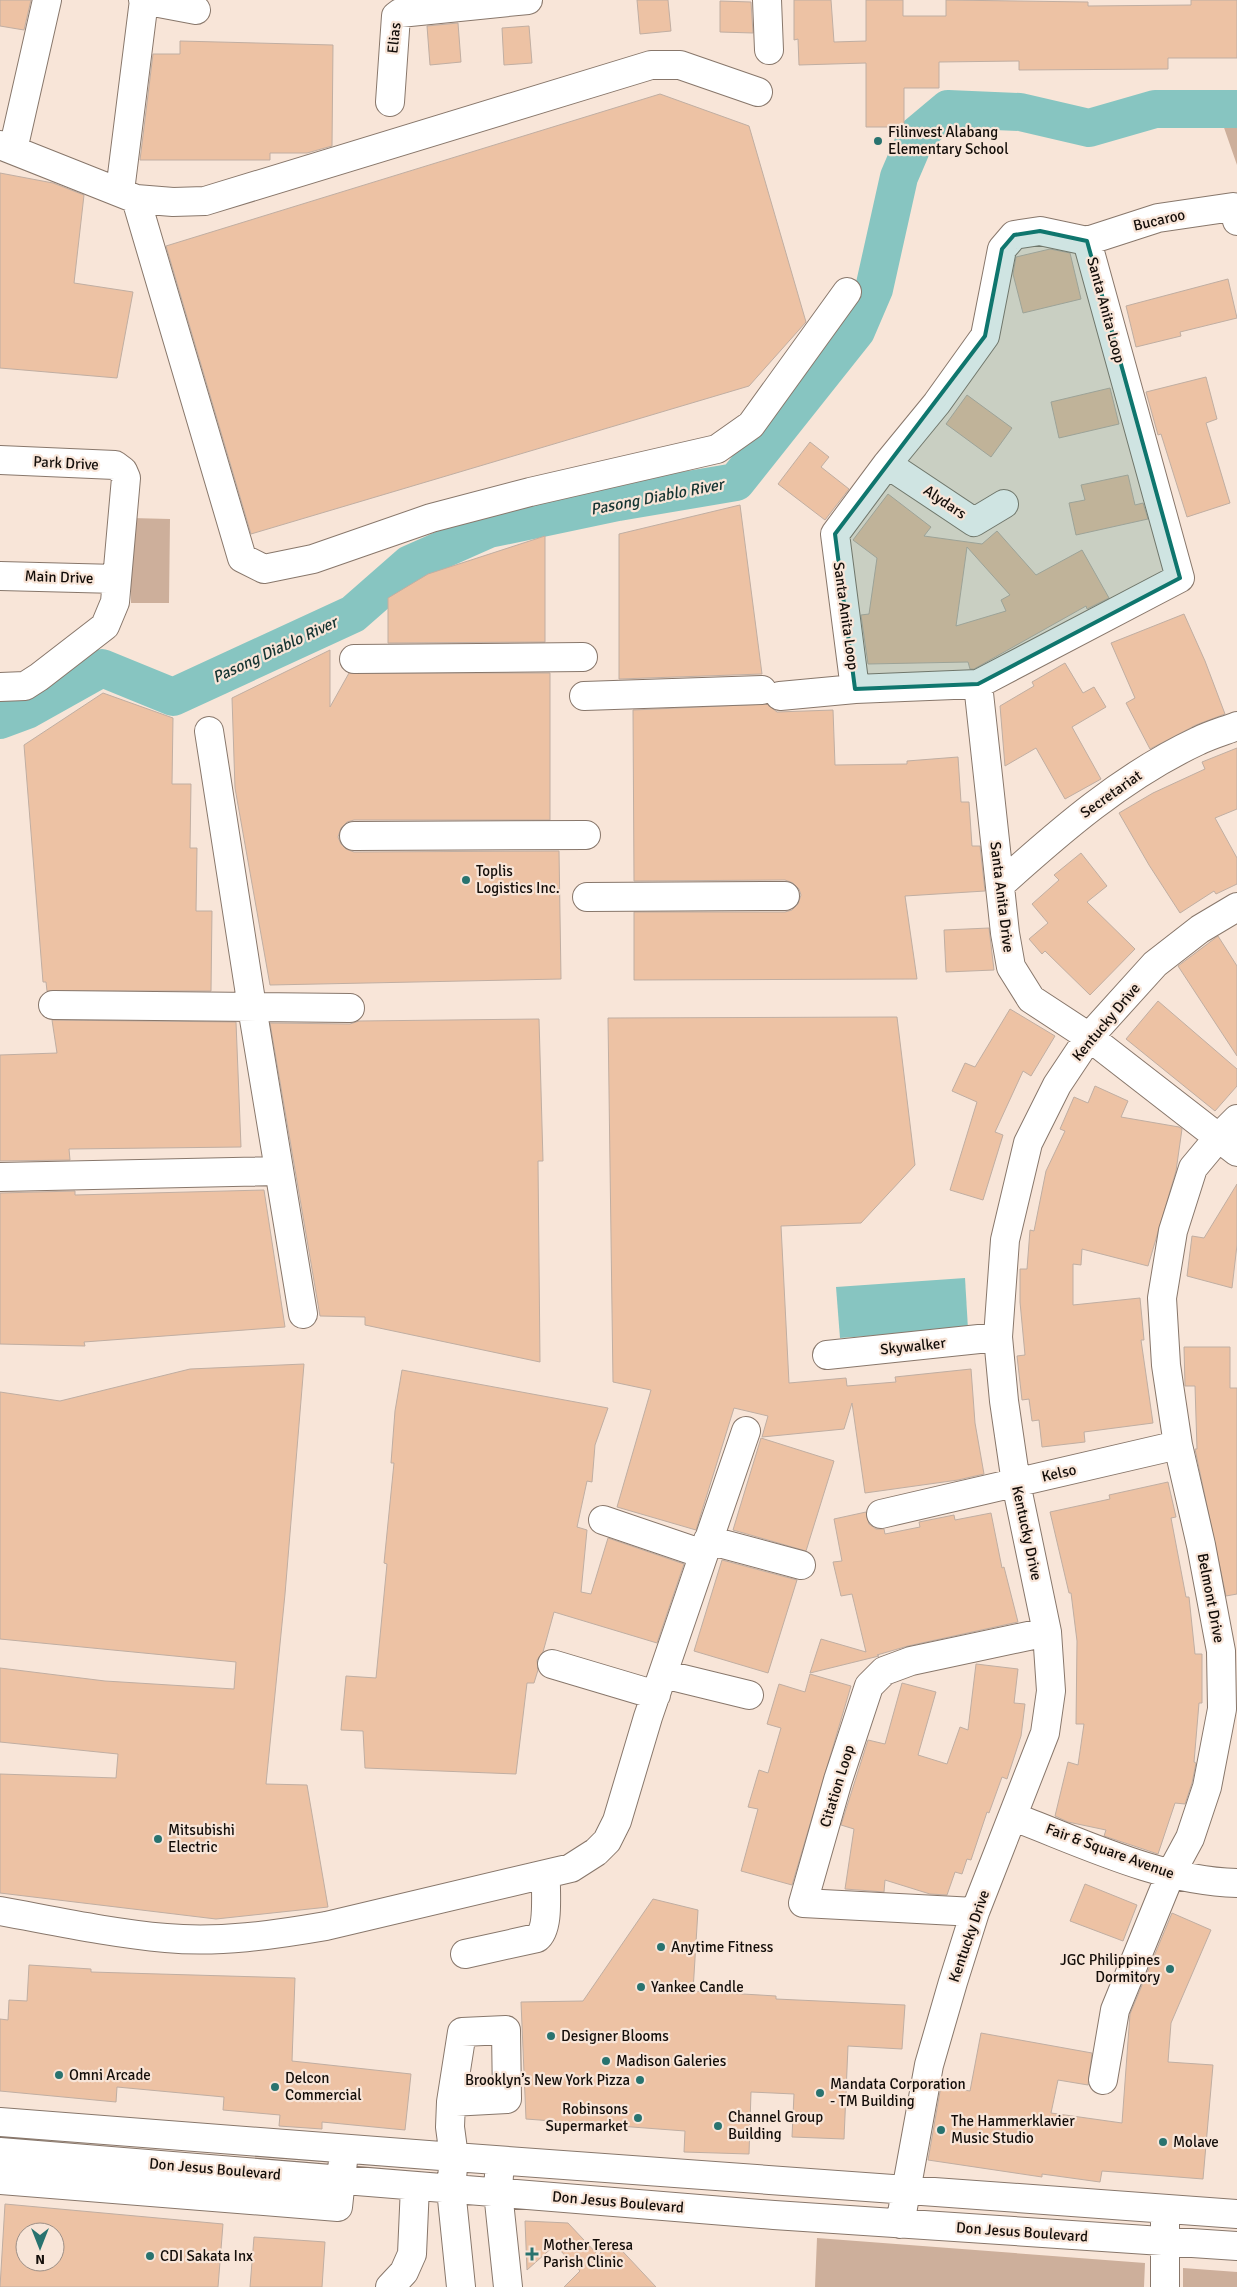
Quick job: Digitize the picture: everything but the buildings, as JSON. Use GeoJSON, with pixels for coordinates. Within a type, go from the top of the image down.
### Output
{"type":"FeatureCollection","features":[{"type":"Feature","properties":{"kind":"street"},"geometry":{"type":"LineString","coordinates":[[47,0],[6,148],[128,195],[173,202],[205,201],[651,65],[680,65],[758,92]]}},
{"type":"Feature","properties":{"kind":"street"},"geometry":{"type":"LineString","coordinates":[[196,10],[143,0],[128,195],[242,558],[264,569],[313,559],[440,515],[717,448],[751,425],[847,292]]}},
{"type":"Feature","properties":{"kind":"street","name":"Elias"},"geometry":{"type":"LineString","coordinates":[[390,102],[396,16],[400,13],[476,3],[528,0]]}},
{"type":"Feature","properties":{"kind":"street"},"geometry":{"type":"LineString","coordinates":[[767,0],[769,50]]}},
{"type":"Feature","properties":{"kind":"street","name":"Bucaroo"},"geometry":{"type":"LineString","coordinates":[[1087,241],[1158,218],[1235,214]]}},
{"type":"Feature","properties":{"kind":"street","name":"Santa Anita Loop"},"geometry":{"type":"LineString","coordinates":[[1040,231],[1087,241],[1180,578],[978,684],[856,690],[835,534],[888,464],[936,403],[984,336],[1002,249],[1014,235],[1040,231]]}},
{"type":"Feature","properties":{"kind":"street","name":"Park Drive"},"geometry":{"type":"LineString","coordinates":[[0,460],[115,465],[123,471],[126,478],[117,579]]}},
{"type":"Feature","properties":{"kind":"street","name":"Alydars"},"geometry":{"type":"LineString","coordinates":[[888,464],[974,522],[1004,504]]}},
{"type":"Feature","properties":{"kind":"street","name":"Main Drive"},"geometry":{"type":"LineString","coordinates":[[0,576],[117,579]]}},
{"type":"Feature","properties":{"kind":"street"},"geometry":{"type":"LineString","coordinates":[[0,687],[25,686],[105,626],[113,610],[117,579]]}},
{"type":"Feature","properties":{"kind":"street"},"geometry":{"type":"LineString","coordinates":[[354,659],[583,657]]}},
{"type":"Feature","properties":{"kind":"street","name":"Santa Anita Drive"},"geometry":{"type":"LineString","coordinates":[[978,684],[1005,933],[1013,970],[1031,999],[1231,1136]]}},
{"type":"Feature","properties":{"kind":"street"},"geometry":{"type":"LineString","coordinates":[[584,696],[856,690]]}},
{"type":"Feature","properties":{"kind":"street","name":"Secretariat"},"geometry":{"type":"LineString","coordinates":[[1000,885],[1063,829],[1141,772],[1198,741],[1237,726]]}},
{"type":"Feature","properties":{"kind":"street"},"geometry":{"type":"LineString","coordinates":[[209,731],[303,1314]]}},
{"type":"Feature","properties":{"kind":"street"},"geometry":{"type":"LineString","coordinates":[[354,836],[586,835]]}},
{"type":"Feature","properties":{"kind":"street"},"geometry":{"type":"LineString","coordinates":[[587,897],[785,896]]}},
{"type":"Feature","properties":{"kind":"street","name":"Kentucky Drive"},"geometry":{"type":"LineString","coordinates":[[900,2224],[930,2065],[974,1912],[1014,1817],[1045,1733],[1051,1691],[1047,1632],[1016,1483],[1004,1401],[998,1337],[1004,1240],[1028,1143],[1057,1085],[1089,1037],[1155,964],[1200,929],[1237,907]]}},
{"type":"Feature","properties":{"kind":"street"},"geometry":{"type":"LineString","coordinates":[[53,1005],[350,1008]]}},
{"type":"Feature","properties":{"kind":"street","name":"Belmont Drive"},"geometry":{"type":"LineString","coordinates":[[1103,2080],[1115,2010],[1170,1875],[1190,1838],[1207,1788],[1217,1746],[1230,1710],[1213,1601],[1178,1445],[1166,1365],[1162,1298],[1173,1231],[1193,1168],[1231,1136]]}},
{"type":"Feature","properties":{"kind":"street"},"geometry":{"type":"LineString","coordinates":[[0,1177],[279,1171]]}},
{"type":"Feature","properties":{"kind":"street","name":"Skywalker"},"geometry":{"type":"LineString","coordinates":[[827,1355],[998,1337]]}},
{"type":"Feature","properties":{"kind":"street"},"geometry":{"type":"LineString","coordinates":[[0,1911],[167,1938],[229,1938],[326,1926],[571,1868],[596,1852],[607,1840],[617,1821],[659,1684],[746,1431]]}},
{"type":"Feature","properties":{"kind":"street","name":"Kelso"},"geometry":{"type":"LineString","coordinates":[[882,1514],[1178,1445]]}},
{"type":"Feature","properties":{"kind":"street"},"geometry":{"type":"LineString","coordinates":[[603,1520],[706,1547],[801,1565]]}},
{"type":"Feature","properties":{"kind":"street","name":"Citation Loop"},"geometry":{"type":"LineString","coordinates":[[974,1912],[803,1904],[838,1780],[869,1686],[884,1671],[911,1661],[1047,1632]]}},
{"type":"Feature","properties":{"kind":"street"},"geometry":{"type":"LineString","coordinates":[[552,1664],[659,1684],[749,1695]]}},
{"type":"Feature","properties":{"kind":"street","name":"Fair & Square Avenue"},"geometry":{"type":"LineString","coordinates":[[1014,1817],[1170,1875],[1212,1882],[1237,1883]]}},
{"type":"Feature","properties":{"kind":"street"},"geometry":{"type":"LineString","coordinates":[[464,1954],[537,1938],[542,1934],[545,1922],[546,1874]]}},
{"type":"Feature","properties":{"kind":"street"},"geometry":{"type":"LineString","coordinates":[[451,2102],[450,2127],[454,2158],[452,2189],[461,2287]]}},
{"type":"Feature","properties":{"kind":"street","name":"Don Jesus Boulevard"},"geometry":{"type":"LineString","coordinates":[[0,2122],[454,2158],[1237,2214]]}},
{"type":"Feature","properties":{"kind":"street"},"geometry":{"type":"LineString","coordinates":[[0,2180],[338,2207],[345,2149]]}},
{"type":"Feature","properties":{"kind":"street","name":"Don Jesus Boulevard"},"geometry":{"type":"LineString","coordinates":[[0,2152],[900,2224],[1237,2246]]}},
{"type":"Feature","properties":{"kind":"street"},"geometry":{"type":"LineString","coordinates":[[500,2160],[498,2192],[508,2287]]}},
{"type":"Feature","properties":{"kind":"street"},"geometry":{"type":"LineString","coordinates":[[390,2287],[404,2272],[412,2254],[415,2186]]}},
{"type":"Feature","properties":{"kind":"street"},"geometry":{"type":"LineString","coordinates":[[1067,2236],[1070,2201]]}},
{"type":"Feature","properties":{"kind":"street"},"geometry":{"type":"LineString","coordinates":[[1164,2208],[1164,2287]]}},
{"type":"Feature","properties":{"kind":"highlighted area"},"geometry":{"type":"Polygon","coordinates":[[[1040,231],[1087,241],[1180,578],[978,684],[855,689],[835,534],[985,336],[1002,249],[1014,235],[1040,231]]]}},
{"type":"Feature","properties":{"kind":"shaded area"},"geometry":{"type":"Polygon","coordinates":[[[1221,119],[1237,119],[1237,165],[1221,119]]]}},
{"type":"Feature","properties":{"kind":"shaded area"},"geometry":{"type":"Polygon","coordinates":[[[131,518],[170,519],[169,603],[131,603],[131,518]]]}},
{"type":"Feature","properties":{"kind":"shaded area"},"geometry":{"type":"Polygon","coordinates":[[[817,2238],[1145,2263],[1144,2287],[815,2287],[817,2238]]]}},
{"type":"Feature","properties":{"kind":"shaded area"},"geometry":{"type":"Polygon","coordinates":[[[1183,2268],[1237,2272],[1237,2287],[1183,2287],[1183,2268]]]}},
{"type":"Feature","properties":{"kind":"water"},"geometry":{"type":"Polygon","coordinates":[[[965,1278],[968,1329],[840,1338],[836,1287],[965,1278]]]}},
{"type":"Feature","properties":{"kind":"waterway","name":"Pasong Diablo River"},"geometry":{"type":"LineString","coordinates":[[0,720],[27,710],[102,668],[173,697],[353,614],[410,564],[489,529],[618,502],[736,482],[856,331],[874,289],[899,177],[917,135],[948,109],[1020,112],[1089,128],[1155,109],[1237,109]]}},
{"type":"Feature","properties":{"kind":"place","name":"Filinvest Alabang Elementary School"},"geometry":{"type":"Point","coordinates":[878,141]}},
{"type":"Feature","properties":{"kind":"place","name":"Toplis Logistics Inc."},"geometry":{"type":"Point","coordinates":[466,880]}},
{"type":"Feature","properties":{"kind":"place","name":"Mitsubishi Electric"},"geometry":{"type":"Point","coordinates":[158,1839]}},
{"type":"Feature","properties":{"kind":"place","name":"Anytime Fitness"},"geometry":{"type":"Point","coordinates":[661,1947]}},
{"type":"Feature","properties":{"kind":"place","name":"JGC Philippines Dormitory"},"geometry":{"type":"Point","coordinates":[1170,1969]}},
{"type":"Feature","properties":{"kind":"place","name":"Yankee Candle"},"geometry":{"type":"Point","coordinates":[641,1987]}},
{"type":"Feature","properties":{"kind":"place","name":"Designer Blooms"},"geometry":{"type":"Point","coordinates":[551,2036]}},
{"type":"Feature","properties":{"kind":"place","name":"Madison Galeries"},"geometry":{"type":"Point","coordinates":[606,2061]}},
{"type":"Feature","properties":{"kind":"place","name":"Omni Arcade"},"geometry":{"type":"Point","coordinates":[59,2075]}},
{"type":"Feature","properties":{"kind":"place","name":"Brooklyn’s New York Pizza"},"geometry":{"type":"Point","coordinates":[640,2080]}},
{"type":"Feature","properties":{"kind":"place","name":"Delcon Commercial"},"geometry":{"type":"Point","coordinates":[275,2087]}},
{"type":"Feature","properties":{"kind":"place","name":"Mandata Corporation - TM Building"},"geometry":{"type":"Point","coordinates":[820,2093]}},
{"type":"Feature","properties":{"kind":"place","name":"Robinsons Supermarket"},"geometry":{"type":"Point","coordinates":[638,2118]}},
{"type":"Feature","properties":{"kind":"place","name":"Channel Group Building"},"geometry":{"type":"Point","coordinates":[718,2126]}},
{"type":"Feature","properties":{"kind":"place","name":"The Hammerklavier Music Studio"},"geometry":{"type":"Point","coordinates":[941,2130]}},
{"type":"Feature","properties":{"kind":"place","name":"Molave"},"geometry":{"type":"Point","coordinates":[1163,2142]}},
{"type":"Feature","properties":{"kind":"place","name":"Mother Teresa Parish Clinic"},"geometry":{"type":"Point","coordinates":[532,2254]}},
{"type":"Feature","properties":{"kind":"place","name":"CDI Sakata Inx"},"geometry":{"type":"Point","coordinates":[150,2256]}}]}
